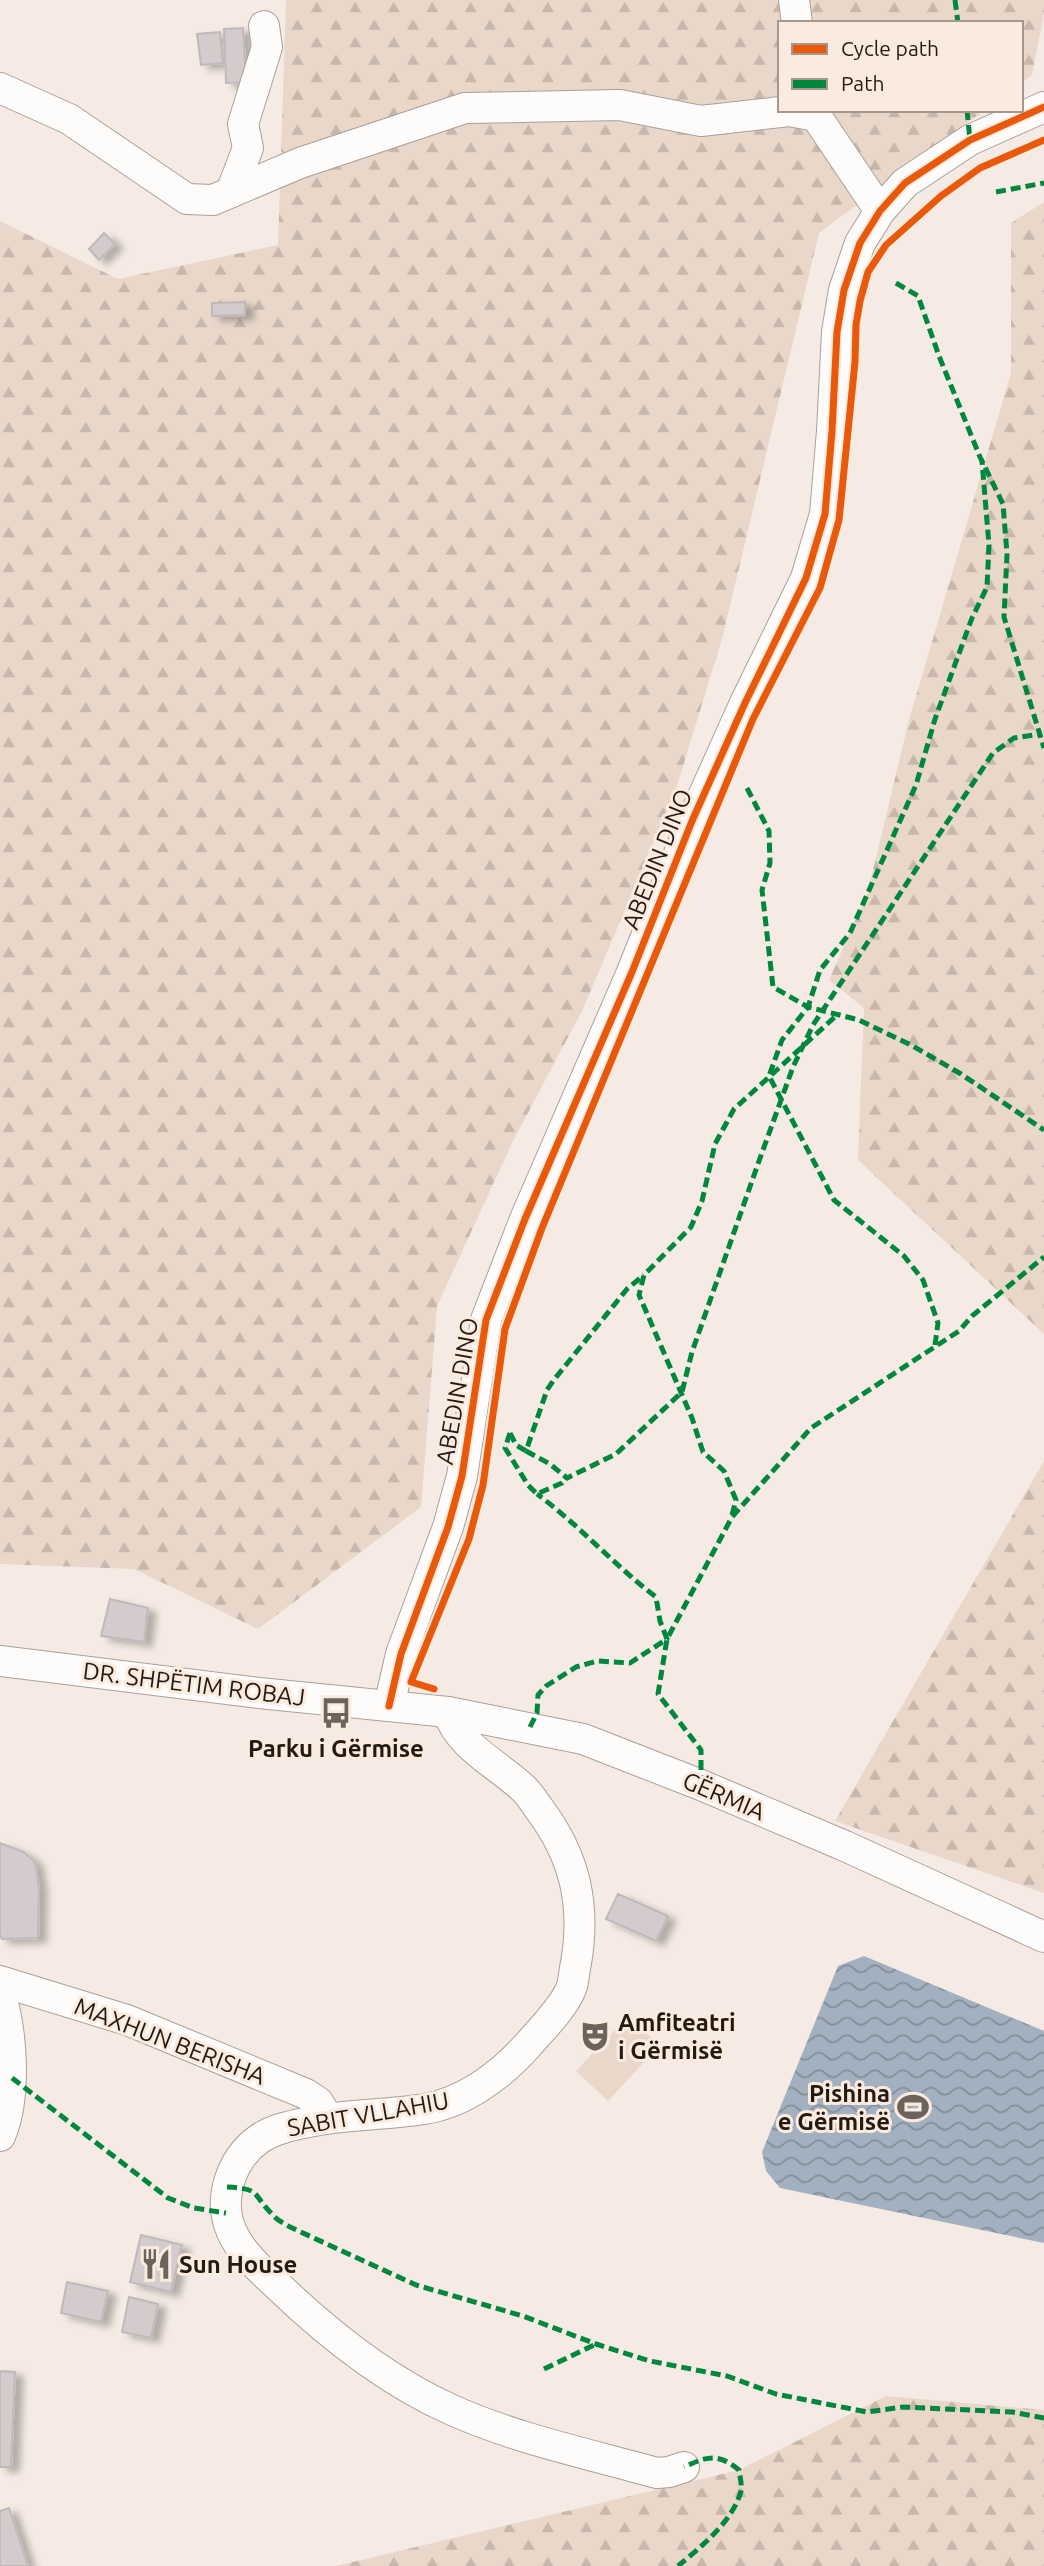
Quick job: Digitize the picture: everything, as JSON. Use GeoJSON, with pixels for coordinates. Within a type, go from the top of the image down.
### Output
{"type":"FeatureCollection","features":[{"type":"Feature","properties":{"kind":"street"},"geometry":{"type":"LineString","coordinates":[[794,0],[797,21]]}},
{"type":"Feature","properties":{"kind":"street"},"geometry":{"type":"LineString","coordinates":[[231,192],[247,148],[243,124],[267,47],[264,26]]}},
{"type":"Feature","properties":{"kind":"street"},"geometry":{"type":"LineString","coordinates":[[0,88],[69,119],[187,200],[213,200],[300,163],[466,108],[620,105],[701,121],[780,112]]}},
{"type":"Feature","properties":{"kind":"street","name":"ABEDIN DINO"},"geometry":{"type":"LineString","coordinates":[[389,1706],[401,1654],[448,1527],[462,1476],[486,1320],[525,1219],[632,972],[692,821],[745,703],[806,578],[825,514],[836,332],[844,290],[860,243],[880,211],[905,183],[970,140],[1044,107]]}},
{"type":"Feature","properties":{"kind":"street"},"geometry":{"type":"LineString","coordinates":[[815,113],[828,137],[880,211]]}},
{"type":"Feature","properties":{"kind":"street","name":"DR. SHPËTIM ROBAJ"},"geometry":{"type":"LineString","coordinates":[[0,1661],[389,1706]]}},
{"type":"Feature","properties":{"kind":"street","name":"GËRMIA"},"geometry":{"type":"LineString","coordinates":[[389,1706],[448,1712],[583,1739],[845,1846],[1044,1937]]}},
{"type":"Feature","properties":{"kind":"street","name":"SABIT VLLAHIU"},"geometry":{"type":"LineString","coordinates":[[448,1712],[452,1725],[475,1749],[526,1791],[567,1853],[578,1887],[579,1948],[571,1989],[550,2020],[516,2058],[464,2097],[426,2109],[328,2118],[274,2131],[257,2140],[233,2171],[228,2187],[226,2213],[232,2232],[257,2266],[309,2316],[413,2390],[451,2410],[512,2432],[657,2473],[684,2467]]}},
{"type":"Feature","properties":{"kind":"street","name":"MAXHUN BERISHA"},"geometry":{"type":"LineString","coordinates":[[0,1981],[127,2020],[293,2089],[318,2102],[328,2118]]}},
{"type":"Feature","properties":{"kind":"street"},"geometry":{"type":"LineString","coordinates":[[0,1992],[5,2009],[12,2078],[9,2104],[0,2136]]}},
{"type":"Feature","properties":{"kind":"green space"},"geometry":{"type":"Polygon","coordinates":[[[286,0],[1044,0],[1044,14],[1032,75],[1023,82],[1023,21],[778,21],[778,112],[982,112],[819,233],[722,639],[676,789],[583,1009],[513,1141],[437,1306],[421,1507],[258,1629],[134,1569],[0,1564],[0,221],[118,279],[278,245],[286,0]]]}},
{"type":"Feature","properties":{"kind":"green space"},"geometry":{"type":"Polygon","coordinates":[[[1044,202],[1044,1334],[858,1160],[864,1008],[829,980],[868,891],[909,720],[1011,373],[1011,223],[1044,202]]]}},
{"type":"Feature","properties":{"kind":"green space"},"geometry":{"type":"Polygon","coordinates":[[[1044,1461],[1044,1893],[835,1821],[1044,1461]]]}},
{"type":"Feature","properties":{"kind":"green space"},"geometry":{"type":"Polygon","coordinates":[[[628,2016],[660,2045],[608,2101],[576,2071],[628,2016]]]}},
{"type":"Feature","properties":{"kind":"green space"},"geometry":{"type":"Polygon","coordinates":[[[886,2396],[1044,2410],[1044,2566],[336,2566],[739,2470],[886,2396]]]}},
{"type":"Feature","properties":{"kind":"water","name":"Pishina e Gërmisë"},"geometry":{"type":"Polygon","coordinates":[[[864,1956],[1044,2031],[1044,2243],[780,2188],[766,2171],[762,2152],[838,1966],[864,1956]]]}},
{"type":"Feature","properties":{"kind":"building"},"geometry":{"type":"Polygon","coordinates":[[[243,28],[246,82],[226,83],[224,29],[243,28]]]}},
{"type":"Feature","properties":{"kind":"building"},"geometry":{"type":"Polygon","coordinates":[[[220,32],[223,63],[201,65],[197,34],[220,32]]]}},
{"type":"Feature","properties":{"kind":"building"},"geometry":{"type":"Polygon","coordinates":[[[104,233],[115,244],[99,260],[89,249],[104,233]]]}},
{"type":"Feature","properties":{"kind":"building"},"geometry":{"type":"Polygon","coordinates":[[[245,302],[245,315],[212,316],[212,303],[245,302]]]}},
{"type":"Feature","properties":{"kind":"building"},"geometry":{"type":"Polygon","coordinates":[[[110,1599],[148,1608],[144,1642],[101,1636],[110,1599]]]}},
{"type":"Feature","properties":{"kind":"building"},"geometry":{"type":"Polygon","coordinates":[[[0,1843],[24,1852],[35,1862],[39,1888],[38,1938],[2,1939],[0,1935],[0,1843]]]}},
{"type":"Feature","properties":{"kind":"building"},"geometry":{"type":"Polygon","coordinates":[[[618,1894],[668,1916],[656,1941],[606,1919],[618,1894]]]}},
{"type":"Feature","properties":{"kind":"building"},"geometry":{"type":"Polygon","coordinates":[[[141,2235],[182,2245],[171,2292],[130,2282],[141,2235]]]}},
{"type":"Feature","properties":{"kind":"building"},"geometry":{"type":"Polygon","coordinates":[[[67,2282],[108,2291],[101,2322],[61,2313],[67,2282]]]}},
{"type":"Feature","properties":{"kind":"building"},"geometry":{"type":"Polygon","coordinates":[[[129,2297],[158,2304],[151,2338],[122,2332],[129,2297]]]}},
{"type":"Feature","properties":{"kind":"building"},"geometry":{"type":"Polygon","coordinates":[[[0,2371],[15,2372],[11,2467],[0,2467],[0,2371]]]}},
{"type":"Feature","properties":{"kind":"building"},"geometry":{"type":"Polygon","coordinates":[[[9,2508],[28,2566],[0,2566],[0,2511],[9,2508]]]}},
{"type":"Feature","properties":{"kind":"marked path"},"geometry":{"type":"LineString","coordinates":[[955,0],[958,21]]}},
{"type":"Feature","properties":{"kind":"marked path"},"geometry":{"type":"LineString","coordinates":[[967,112],[970,140]]}},
{"type":"Feature","properties":{"kind":"marked path"},"geometry":{"type":"LineString","coordinates":[[996,192],[1044,183]]}},
{"type":"Feature","properties":{"kind":"marked path"},"geometry":{"type":"LineString","coordinates":[[896,283],[918,296],[980,457],[1003,504],[1007,554],[1004,617],[1044,748]]}},
{"type":"Feature","properties":{"kind":"marked path"},"geometry":{"type":"LineString","coordinates":[[935,1345],[938,1323],[923,1280],[904,1256],[834,1200],[769,1076],[782,1040],[808,1007],[820,970],[850,933],[916,785],[935,719],[972,618],[987,587],[989,545],[982,461]]}},
{"type":"Feature","properties":{"kind":"marked path"},"geometry":{"type":"LineString","coordinates":[[526,1451],[550,1464],[567,1478],[616,1454],[682,1392],[692,1352],[759,1161],[793,1067],[813,1025],[993,753],[1014,738],[1040,734]]}},
{"type":"Feature","properties":{"kind":"marked path"},"geometry":{"type":"LineString","coordinates":[[747,788],[769,831],[770,863],[762,890],[773,987],[808,1007],[859,1020],[911,1045],[961,1074],[1044,1130]]}},
{"type":"Feature","properties":{"kind":"marked path"},"geometry":{"type":"LineString","coordinates":[[732,1515],[736,1500],[724,1471],[703,1452],[692,1418],[639,1295],[644,1275],[691,1227],[702,1201],[715,1144],[734,1109],[837,1015]]}},
{"type":"Feature","properties":{"kind":"marked path"},"geometry":{"type":"LineString","coordinates":[[701,1785],[701,1750],[658,1694],[667,1639],[732,1517],[811,1428],[959,1331],[972,1316],[1044,1257]]}},
{"type":"Feature","properties":{"kind":"marked path"},"geometry":{"type":"LineString","coordinates":[[510,1433],[516,1445],[526,1451],[547,1390],[553,1381],[627,1289],[644,1275]]}},
{"type":"Feature","properties":{"kind":"marked path"},"geometry":{"type":"LineString","coordinates":[[510,1433],[505,1448],[528,1485],[537,1494],[567,1478]]}},
{"type":"Feature","properties":{"kind":"marked path"},"geometry":{"type":"LineString","coordinates":[[530,1727],[537,1713],[538,1695],[546,1686],[576,1667],[597,1661],[630,1663],[667,1639],[660,1621],[656,1597],[537,1494]]}},
{"type":"Feature","properties":{"kind":"marked path"},"geometry":{"type":"LineString","coordinates":[[12,2078],[168,2198],[194,2208],[226,2213]]}},
{"type":"Feature","properties":{"kind":"marked path"},"geometry":{"type":"LineString","coordinates":[[227,2187],[255,2193],[276,2218],[290,2227],[416,2285],[523,2316],[650,2361],[727,2376],[776,2394],[867,2412],[903,2407],[1012,2412],[1044,2418]]}},
{"type":"Feature","properties":{"kind":"marked path"},"geometry":{"type":"LineString","coordinates":[[544,2369],[596,2344]]}},
{"type":"Feature","properties":{"kind":"marked path"},"geometry":{"type":"LineString","coordinates":[[678,2566],[724,2523],[741,2491],[739,2470],[725,2461],[706,2459],[684,2467]]}},
{"type":"Feature","properties":{"kind":"cycle path"},"geometry":{"type":"LineString","coordinates":[[389,1706],[401,1654],[448,1527],[462,1476],[486,1320],[525,1219],[632,972],[692,821],[745,703],[806,578],[825,514],[837,332],[844,290],[860,243],[880,211],[905,183],[970,140],[1044,107]]}},
{"type":"Feature","properties":{"kind":"cycle path"},"geometry":{"type":"LineString","coordinates":[[434,1689],[411,1682],[469,1539],[483,1485],[505,1329],[542,1228],[753,719],[820,588],[839,520],[855,362],[856,325],[868,272],[886,245],[941,196],[980,168],[1044,140]]}},
{"type":"Feature","properties":{"kind":"place","name":"Parku i Gërmise"},"geometry":{"type":"Point","coordinates":[336,1713]}},
{"type":"Feature","properties":{"kind":"place","name":"Amfiteatri i Gërmisë"},"geometry":{"type":"Point","coordinates":[595,2036]}},
{"type":"Feature","properties":{"kind":"place","name":"Pishina e Gërmisë"},"geometry":{"type":"Point","coordinates":[913,2107]}},
{"type":"Feature","properties":{"kind":"place","name":"Sun House"},"geometry":{"type":"Point","coordinates":[156,2264]}}]}
